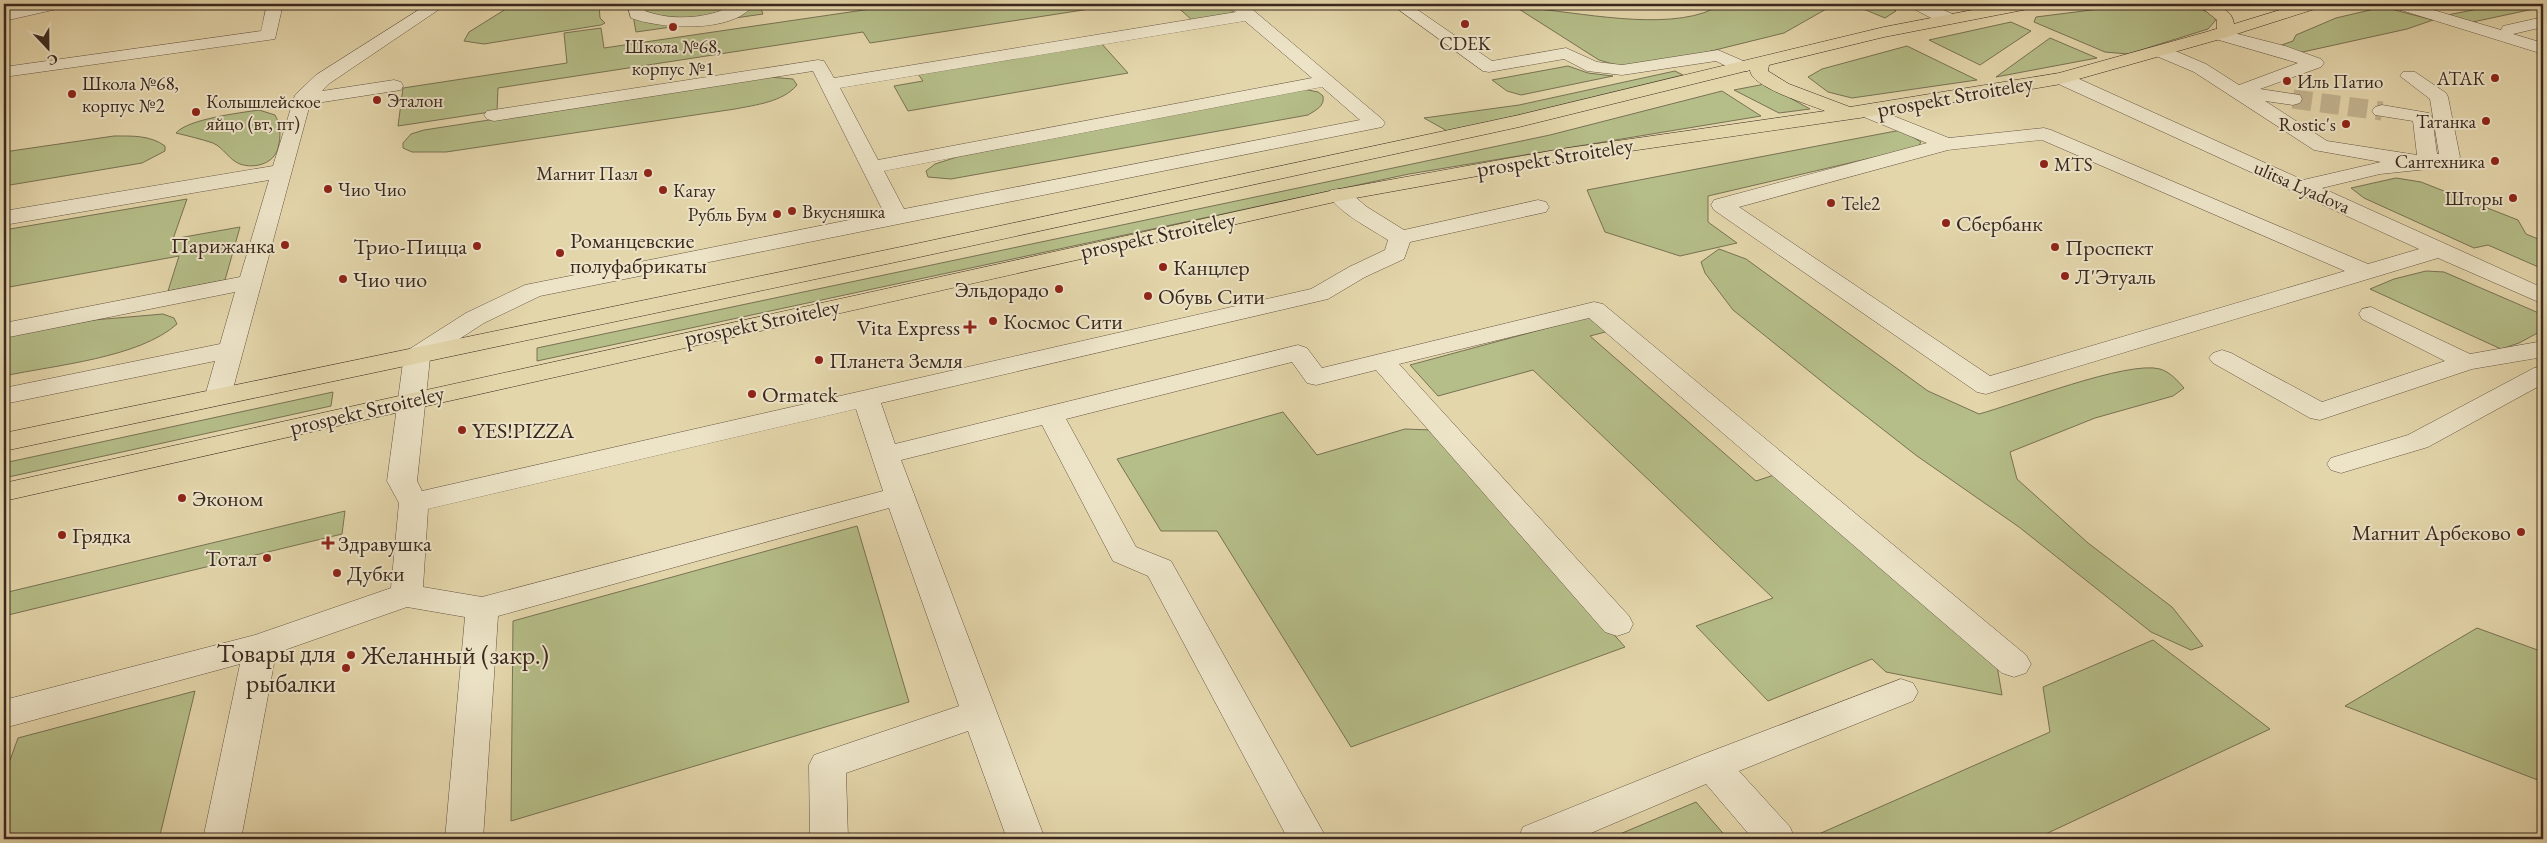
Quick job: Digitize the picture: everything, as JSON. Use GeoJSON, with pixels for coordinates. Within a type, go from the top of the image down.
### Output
{"type":"FeatureCollection","features":[{"type":"Feature","properties":{"kind":"main road","name":"prospekt Stroiteley"},"geometry":{"type":"LineString","coordinates":[[4,442],[915,251],[1519,121],[1752,64],[1948,19],[2028,4]]}},
{"type":"Feature","properties":{"kind":"main road"},"geometry":{"type":"LineString","coordinates":[[2205,4],[2225,18],[2222,33]]}},
{"type":"Feature","properties":{"kind":"main road","name":"prospekt Stroiteley"},"geometry":{"type":"LineString","coordinates":[[4,492],[1339,195],[1560,155],[1858,112],[2061,78],[2222,33],[2315,4]]}},
{"type":"Feature","properties":{"kind":"main road"},"geometry":{"type":"LineString","coordinates":[[1752,64],[1759,73],[1782,88],[1809,100],[1858,112]]}},
{"type":"Feature","properties":{"kind":"street"},"geometry":{"type":"LineString","coordinates":[[4,16],[60,4]]}},
{"type":"Feature","properties":{"kind":"street"},"geometry":{"type":"LineString","coordinates":[[4,72],[269,35],[275,4]]}},
{"type":"Feature","properties":{"kind":"street"},"geometry":{"type":"LineString","coordinates":[[218,396],[229,350],[302,99],[323,79],[439,4]]}},
{"type":"Feature","properties":{"kind":"street"},"geometry":{"type":"LineString","coordinates":[[635,4],[637,14],[649,20],[671,22],[697,21],[722,16],[746,4]]}},
{"type":"Feature","properties":{"kind":"street"},"geometry":{"type":"LineString","coordinates":[[1399,4],[1489,67],[1566,53],[1593,67],[1622,70],[1718,55],[1752,64]]}},
{"type":"Feature","properties":{"kind":"street"},"geometry":{"type":"LineString","coordinates":[[1916,4],[1948,19]]}},
{"type":"Feature","properties":{"kind":"street"},"geometry":{"type":"LineString","coordinates":[[2398,4],[2543,49]]}},
{"type":"Feature","properties":{"kind":"street"},"geometry":{"type":"LineString","coordinates":[[406,595],[414,504],[402,481],[417,355],[475,318],[533,290],[1375,122],[1242,9],[828,84]]}},
{"type":"Feature","properties":{"kind":"street"},"geometry":{"type":"LineString","coordinates":[[2509,30],[2543,22]]}},
{"type":"Feature","properties":{"kind":"street"},"geometry":{"type":"LineString","coordinates":[[2222,33],[2279,50],[2315,64],[2236,92]]}},
{"type":"Feature","properties":{"kind":"street"},"geometry":{"type":"LineString","coordinates":[[2160,51],[2200,68],[2321,146],[2428,163]]}},
{"type":"Feature","properties":{"kind":"street"},"geometry":{"type":"LineString","coordinates":[[494,114],[818,65],[897,217]]}},
{"type":"Feature","properties":{"kind":"street"},"geometry":{"type":"LineString","coordinates":[[2301,187],[2380,168],[2428,163],[2450,157],[2439,97],[2409,76]]}},
{"type":"Feature","properties":{"kind":"street","name":"ulitsa Lyadova"},"geometry":{"type":"LineString","coordinates":[[2061,78],[2543,297]]}},
{"type":"Feature","properties":{"kind":"street"},"geometry":{"type":"LineString","coordinates":[[872,168],[1327,81]]}},
{"type":"Feature","properties":{"kind":"street"},"geometry":{"type":"LineString","coordinates":[[302,99],[394,86]]}},
{"type":"Feature","properties":{"kind":"street"},"geometry":{"type":"LineString","coordinates":[[2236,92],[2293,99]]}},
{"type":"Feature","properties":{"kind":"street"},"geometry":{"type":"LineString","coordinates":[[2382,111],[2422,116],[2428,163]]}},
{"type":"Feature","properties":{"kind":"street"},"geometry":{"type":"LineString","coordinates":[[1858,112],[1947,144]]}},
{"type":"Feature","properties":{"kind":"street"},"geometry":{"type":"LineString","coordinates":[[2367,272],[2138,172],[2044,134],[1947,144],[1722,205],[1986,386],[2367,272],[2440,250]]}},
{"type":"Feature","properties":{"kind":"street"},"geometry":{"type":"LineString","coordinates":[[4,218],[282,171]]}},
{"type":"Feature","properties":{"kind":"street"},"geometry":{"type":"LineString","coordinates":[[1339,195],[1359,212],[1400,238],[1538,207]]}},
{"type":"Feature","properties":{"kind":"street"},"geometry":{"type":"LineString","coordinates":[[414,504],[1319,294],[1357,272],[1396,254],[1400,238]]}},
{"type":"Feature","properties":{"kind":"street"},"geometry":{"type":"LineString","coordinates":[[4,330],[250,282]]}},
{"type":"Feature","properties":{"kind":"street"},"geometry":{"type":"LineString","coordinates":[[885,455],[1298,354],[1316,378],[1594,309],[2014,664]]}},
{"type":"Feature","properties":{"kind":"street"},"geometry":{"type":"LineString","coordinates":[[2370,314],[2467,362]]}},
{"type":"Feature","properties":{"kind":"street"},"geometry":{"type":"LineString","coordinates":[[2222,358],[2320,412],[2467,362],[2543,349]]}},
{"type":"Feature","properties":{"kind":"street"},"geometry":{"type":"LineString","coordinates":[[4,396],[229,350]]}},
{"type":"Feature","properties":{"kind":"street"},"geometry":{"type":"LineString","coordinates":[[1382,361],[1617,624]]}},
{"type":"Feature","properties":{"kind":"street"},"geometry":{"type":"LineString","coordinates":[[2341,464],[2418,441],[2543,374]]}},
{"type":"Feature","properties":{"kind":"street"},"geometry":{"type":"LineString","coordinates":[[866,398],[899,496],[1026,839]]}},
{"type":"Feature","properties":{"kind":"street"},"geometry":{"type":"LineString","coordinates":[[1050,414],[1124,554],[1160,569],[1308,839]]}},
{"type":"Feature","properties":{"kind":"street"},"geometry":{"type":"LineString","coordinates":[[4,714],[261,646],[406,595],[482,609],[899,496]]}},
{"type":"Feature","properties":{"kind":"street"},"geometry":{"type":"LineString","coordinates":[[464,839],[482,609]]}},
{"type":"Feature","properties":{"kind":"street"},"geometry":{"type":"LineString","coordinates":[[222,839],[261,646]]}},
{"type":"Feature","properties":{"kind":"street"},"geometry":{"type":"LineString","coordinates":[[1537,839],[1712,766],[1901,692]]}},
{"type":"Feature","properties":{"kind":"street"},"geometry":{"type":"LineString","coordinates":[[830,839],[827,765],[931,728],[980,714]]}},
{"type":"Feature","properties":{"kind":"street"},"geometry":{"type":"LineString","coordinates":[[1712,766],[1776,839]]}},
{"type":"Feature","properties":{"kind":"green space"},"geometry":{"type":"Polygon","coordinates":[[[514,4],[599,4],[600,18],[605,23],[484,44],[464,41],[469,32],[514,4]]]}},
{"type":"Feature","properties":{"kind":"green space"},"geometry":{"type":"Polygon","coordinates":[[[631,4],[759,4],[763,14],[636,32],[631,4]]]}},
{"type":"Feature","properties":{"kind":"green space"},"geometry":{"type":"Polygon","coordinates":[[[905,4],[1122,4],[870,43],[863,32],[498,88],[497,111],[398,126],[403,88],[567,63],[564,33],[601,28],[604,48],[905,4]]]}},
{"type":"Feature","properties":{"kind":"green space"},"geometry":{"type":"Polygon","coordinates":[[[1174,4],[1224,4],[1235,13],[1192,20],[1174,4]]]}},
{"type":"Feature","properties":{"kind":"green space"},"geometry":{"type":"Polygon","coordinates":[[[1511,4],[1526,4],[1538,9],[1607,17],[1658,20],[1682,18],[1704,13],[1722,4],[1824,4],[1828,8],[1784,33],[1703,53],[1620,66],[1599,60],[1511,4]]]}},
{"type":"Feature","properties":{"kind":"green space"},"geometry":{"type":"Polygon","coordinates":[[[1887,4],[1896,11],[1885,18],[1861,8],[1887,4]]]}},
{"type":"Feature","properties":{"kind":"green space"},"geometry":{"type":"Polygon","coordinates":[[[2139,4],[2188,5],[2216,17],[2208,29],[2128,54],[2105,52],[2034,22],[2036,17],[2139,4]]]}},
{"type":"Feature","properties":{"kind":"green space"},"geometry":{"type":"Polygon","coordinates":[[[2504,4],[2543,4],[2543,7],[2468,23],[2447,15],[2504,4]]]}},
{"type":"Feature","properties":{"kind":"green space"},"geometry":{"type":"Polygon","coordinates":[[[2383,7],[2433,20],[2407,29],[2298,53],[2279,46],[2293,41],[2296,35],[2336,18],[2383,7]]]}},
{"type":"Feature","properties":{"kind":"green space"},"geometry":{"type":"Polygon","coordinates":[[[2011,22],[2031,31],[1980,65],[1929,40],[2011,22]]]}},
{"type":"Feature","properties":{"kind":"green space"},"geometry":{"type":"Polygon","coordinates":[[[2050,38],[2097,58],[1996,77],[2050,38]]]}},
{"type":"Feature","properties":{"kind":"green space"},"geometry":{"type":"Polygon","coordinates":[[[1101,43],[1128,73],[908,111],[894,86],[923,81],[918,74],[1101,43]]]}},
{"type":"Feature","properties":{"kind":"green space"},"geometry":{"type":"Polygon","coordinates":[[[1907,46],[1977,80],[1852,98],[1828,92],[1808,77],[1822,69],[1907,46]]]}},
{"type":"Feature","properties":{"kind":"green space"},"geometry":{"type":"Polygon","coordinates":[[[1568,66],[1588,73],[1613,76],[1521,95],[1507,91],[1492,80],[1568,66]]]}},
{"type":"Feature","properties":{"kind":"green space"},"geometry":{"type":"Polygon","coordinates":[[[1675,71],[1683,75],[1449,132],[1424,118],[1519,105],[1675,71]]]}},
{"type":"Feature","properties":{"kind":"green space"},"geometry":{"type":"Polygon","coordinates":[[[769,77],[793,79],[797,85],[777,99],[735,109],[446,152],[412,152],[403,148],[403,143],[411,134],[424,130],[769,77]]]}},
{"type":"Feature","properties":{"kind":"green space"},"geometry":{"type":"Polygon","coordinates":[[[1765,84],[1810,109],[1779,113],[1734,90],[1765,84]]]}},
{"type":"Feature","properties":{"kind":"green space"},"geometry":{"type":"Polygon","coordinates":[[[1303,89],[1318,92],[1323,96],[1321,105],[1308,115],[951,179],[928,177],[926,171],[935,164],[957,157],[1303,89]]]}},
{"type":"Feature","properties":{"kind":"green space"},"geometry":{"type":"Polygon","coordinates":[[[1722,91],[1761,116],[1409,174],[537,361],[537,348],[1550,135],[1722,91]]]}},
{"type":"Feature","properties":{"kind":"green space"},"geometry":{"type":"Polygon","coordinates":[[[259,110],[275,115],[280,131],[276,153],[263,164],[251,166],[240,164],[213,143],[176,133],[182,128],[202,120],[259,110]]]}},
{"type":"Feature","properties":{"kind":"green space"},"geometry":{"type":"Polygon","coordinates":[[[1901,130],[1921,142],[1918,147],[1708,196],[1708,222],[1737,243],[1680,256],[1605,232],[1587,190],[1901,130]]]}},
{"type":"Feature","properties":{"kind":"green space"},"geometry":{"type":"Polygon","coordinates":[[[114,136],[141,137],[153,140],[165,146],[165,151],[142,163],[4,186],[4,152],[114,136]]]}},
{"type":"Feature","properties":{"kind":"green space"},"geometry":{"type":"Polygon","coordinates":[[[2396,178],[2421,182],[2518,220],[2526,234],[2543,241],[2543,269],[2488,245],[2474,248],[2364,198],[2351,188],[2396,178]]]}},
{"type":"Feature","properties":{"kind":"green space"},"geometry":{"type":"Polygon","coordinates":[[[187,199],[173,239],[240,227],[225,280],[168,291],[179,256],[4,288],[4,230],[187,199]]]}},
{"type":"Feature","properties":{"kind":"green space"},"geometry":{"type":"Polygon","coordinates":[[[1719,249],[1746,259],[1928,391],[1979,414],[2071,384],[2123,371],[2145,368],[2160,369],[2167,372],[2184,388],[2173,396],[2095,418],[2010,452],[2017,479],[2088,543],[2172,607],[2203,646],[2191,650],[2151,632],[2019,527],[1917,456],[1733,310],[1705,273],[1701,262],[1719,249]]]}},
{"type":"Feature","properties":{"kind":"green space"},"geometry":{"type":"Polygon","coordinates":[[[2426,271],[2444,272],[2541,314],[2543,316],[2543,330],[2519,343],[2501,349],[2370,289],[2394,279],[2426,271]]]}},
{"type":"Feature","properties":{"kind":"green space"},"geometry":{"type":"Polygon","coordinates":[[[163,314],[174,318],[177,324],[161,336],[141,345],[95,359],[4,376],[4,337],[94,320],[163,314]]]}},
{"type":"Feature","properties":{"kind":"green space"},"geometry":{"type":"Polygon","coordinates":[[[1592,316],[1609,331],[1590,336],[1756,481],[1777,474],[1996,660],[2002,695],[1886,672],[1872,659],[1768,701],[1696,626],[1773,598],[1533,370],[1438,396],[1410,365],[1592,316]]]}},
{"type":"Feature","properties":{"kind":"green space"},"geometry":{"type":"Polygon","coordinates":[[[333,392],[331,406],[4,478],[4,463],[333,392]]]}},
{"type":"Feature","properties":{"kind":"green space"},"geometry":{"type":"Polygon","coordinates":[[[1283,412],[1317,455],[1405,429],[1432,430],[1625,647],[1351,747],[1217,531],[1161,531],[1117,459],[1283,412]]]}},
{"type":"Feature","properties":{"kind":"green space"},"geometry":{"type":"Polygon","coordinates":[[[345,511],[342,534],[4,616],[4,593],[345,511]]]}},
{"type":"Feature","properties":{"kind":"green space"},"geometry":{"type":"Polygon","coordinates":[[[857,526],[909,702],[511,821],[513,621],[857,526]]]}},
{"type":"Feature","properties":{"kind":"green space"},"geometry":{"type":"Polygon","coordinates":[[[2477,628],[2543,652],[2543,782],[2345,706],[2477,628]]]}},
{"type":"Feature","properties":{"kind":"green space"},"geometry":{"type":"Polygon","coordinates":[[[2153,640],[2270,729],[2035,839],[1813,839],[1812,837],[2050,732],[2043,687],[2153,640]]]}},
{"type":"Feature","properties":{"kind":"green space"},"geometry":{"type":"Polygon","coordinates":[[[195,691],[159,839],[4,839],[4,777],[18,738],[195,691]]]}},
{"type":"Feature","properties":{"kind":"green space"},"geometry":{"type":"Polygon","coordinates":[[[1696,802],[1728,839],[1608,839],[1696,802]]]}},
{"type":"Feature","properties":{"kind":"tunnel"},"geometry":{"type":"LineString","coordinates":[[2293,99],[2382,111]]}},
{"type":"Feature","properties":{"kind":"place","name":"CDEK"},"geometry":{"type":"Point","coordinates":[1465,24]}},
{"type":"Feature","properties":{"kind":"place","name":"Школа №68, корпус №1"},"geometry":{"type":"Point","coordinates":[673,27]}},
{"type":"Feature","properties":{"kind":"place","name":"АТАК"},"geometry":{"type":"Point","coordinates":[2495,78]}},
{"type":"Feature","properties":{"kind":"place","name":"Иль Патио"},"geometry":{"type":"Point","coordinates":[2287,81]}},
{"type":"Feature","properties":{"kind":"place","name":"Школа №68, корпус №2"},"geometry":{"type":"Point","coordinates":[72,94]}},
{"type":"Feature","properties":{"kind":"place","name":"Эталон"},"geometry":{"type":"Point","coordinates":[377,100]}},
{"type":"Feature","properties":{"kind":"place","name":"Колышлейское яйцо (вт, пт)"},"geometry":{"type":"Point","coordinates":[196,112]}},
{"type":"Feature","properties":{"kind":"place","name":"Татанка"},"geometry":{"type":"Point","coordinates":[2486,121]}},
{"type":"Feature","properties":{"kind":"place","name":"Rostic's"},"geometry":{"type":"Point","coordinates":[2346,124]}},
{"type":"Feature","properties":{"kind":"place","name":"Сантехника"},"geometry":{"type":"Point","coordinates":[2495,161]}},
{"type":"Feature","properties":{"kind":"place","name":"MTS"},"geometry":{"type":"Point","coordinates":[2044,164]}},
{"type":"Feature","properties":{"kind":"place","name":"Магнит Пазл"},"geometry":{"type":"Point","coordinates":[648,173]}},
{"type":"Feature","properties":{"kind":"place","name":"Чио Чио"},"geometry":{"type":"Point","coordinates":[328,189]}},
{"type":"Feature","properties":{"kind":"place","name":"Кагау"},"geometry":{"type":"Point","coordinates":[663,190]}},
{"type":"Feature","properties":{"kind":"place","name":"Шторы"},"geometry":{"type":"Point","coordinates":[2513,198]}},
{"type":"Feature","properties":{"kind":"place","name":"Tele2"},"geometry":{"type":"Point","coordinates":[1831,203]}},
{"type":"Feature","properties":{"kind":"place","name":"Вкусняшка"},"geometry":{"type":"Point","coordinates":[792,211]}},
{"type":"Feature","properties":{"kind":"place","name":"Рубль Бум"},"geometry":{"type":"Point","coordinates":[777,214]}},
{"type":"Feature","properties":{"kind":"place","name":"Сбербанк"},"geometry":{"type":"Point","coordinates":[1946,223]}},
{"type":"Feature","properties":{"kind":"place","name":"Парижанка"},"geometry":{"type":"Point","coordinates":[285,245]}},
{"type":"Feature","properties":{"kind":"place","name":"Трио-Пицца"},"geometry":{"type":"Point","coordinates":[477,246]}},
{"type":"Feature","properties":{"kind":"place","name":"Проспект"},"geometry":{"type":"Point","coordinates":[2055,247]}},
{"type":"Feature","properties":{"kind":"place","name":"Романцевские полуфабрикаты"},"geometry":{"type":"Point","coordinates":[560,253]}},
{"type":"Feature","properties":{"kind":"place","name":"Канцлер"},"geometry":{"type":"Point","coordinates":[1163,267]}},
{"type":"Feature","properties":{"kind":"place","name":"Л'Этуаль"},"geometry":{"type":"Point","coordinates":[2065,276]}},
{"type":"Feature","properties":{"kind":"place","name":"Чио чио"},"geometry":{"type":"Point","coordinates":[343,279]}},
{"type":"Feature","properties":{"kind":"place","name":"Эльдорадо"},"geometry":{"type":"Point","coordinates":[1059,289]}},
{"type":"Feature","properties":{"kind":"place","name":"Обувь Сити"},"geometry":{"type":"Point","coordinates":[1148,296]}},
{"type":"Feature","properties":{"kind":"place","name":"Космос Сити"},"geometry":{"type":"Point","coordinates":[993,321]}},
{"type":"Feature","properties":{"kind":"place","name":"Vita Express"},"geometry":{"type":"Point","coordinates":[970,327]}},
{"type":"Feature","properties":{"kind":"place","name":"Планета Земля"},"geometry":{"type":"Point","coordinates":[819,360]}},
{"type":"Feature","properties":{"kind":"place","name":"Ormatek"},"geometry":{"type":"Point","coordinates":[752,394]}},
{"type":"Feature","properties":{"kind":"place","name":"YES!PIZZA"},"geometry":{"type":"Point","coordinates":[462,430]}},
{"type":"Feature","properties":{"kind":"place","name":"Эконом"},"geometry":{"type":"Point","coordinates":[182,498]}},
{"type":"Feature","properties":{"kind":"place","name":"Магнит Арбеково"},"geometry":{"type":"Point","coordinates":[2521,532]}},
{"type":"Feature","properties":{"kind":"place","name":"Грядка"},"geometry":{"type":"Point","coordinates":[62,535]}},
{"type":"Feature","properties":{"kind":"place","name":"Здравушка"},"geometry":{"type":"Point","coordinates":[328,543]}},
{"type":"Feature","properties":{"kind":"place","name":"Тотал"},"geometry":{"type":"Point","coordinates":[267,558]}},
{"type":"Feature","properties":{"kind":"place","name":"Дубки"},"geometry":{"type":"Point","coordinates":[337,573]}},
{"type":"Feature","properties":{"kind":"place","name":"Желанный (закр.)"},"geometry":{"type":"Point","coordinates":[351,655]}},
{"type":"Feature","properties":{"kind":"place","name":"Товары для рыбалки"},"geometry":{"type":"Point","coordinates":[346,668]}}]}
